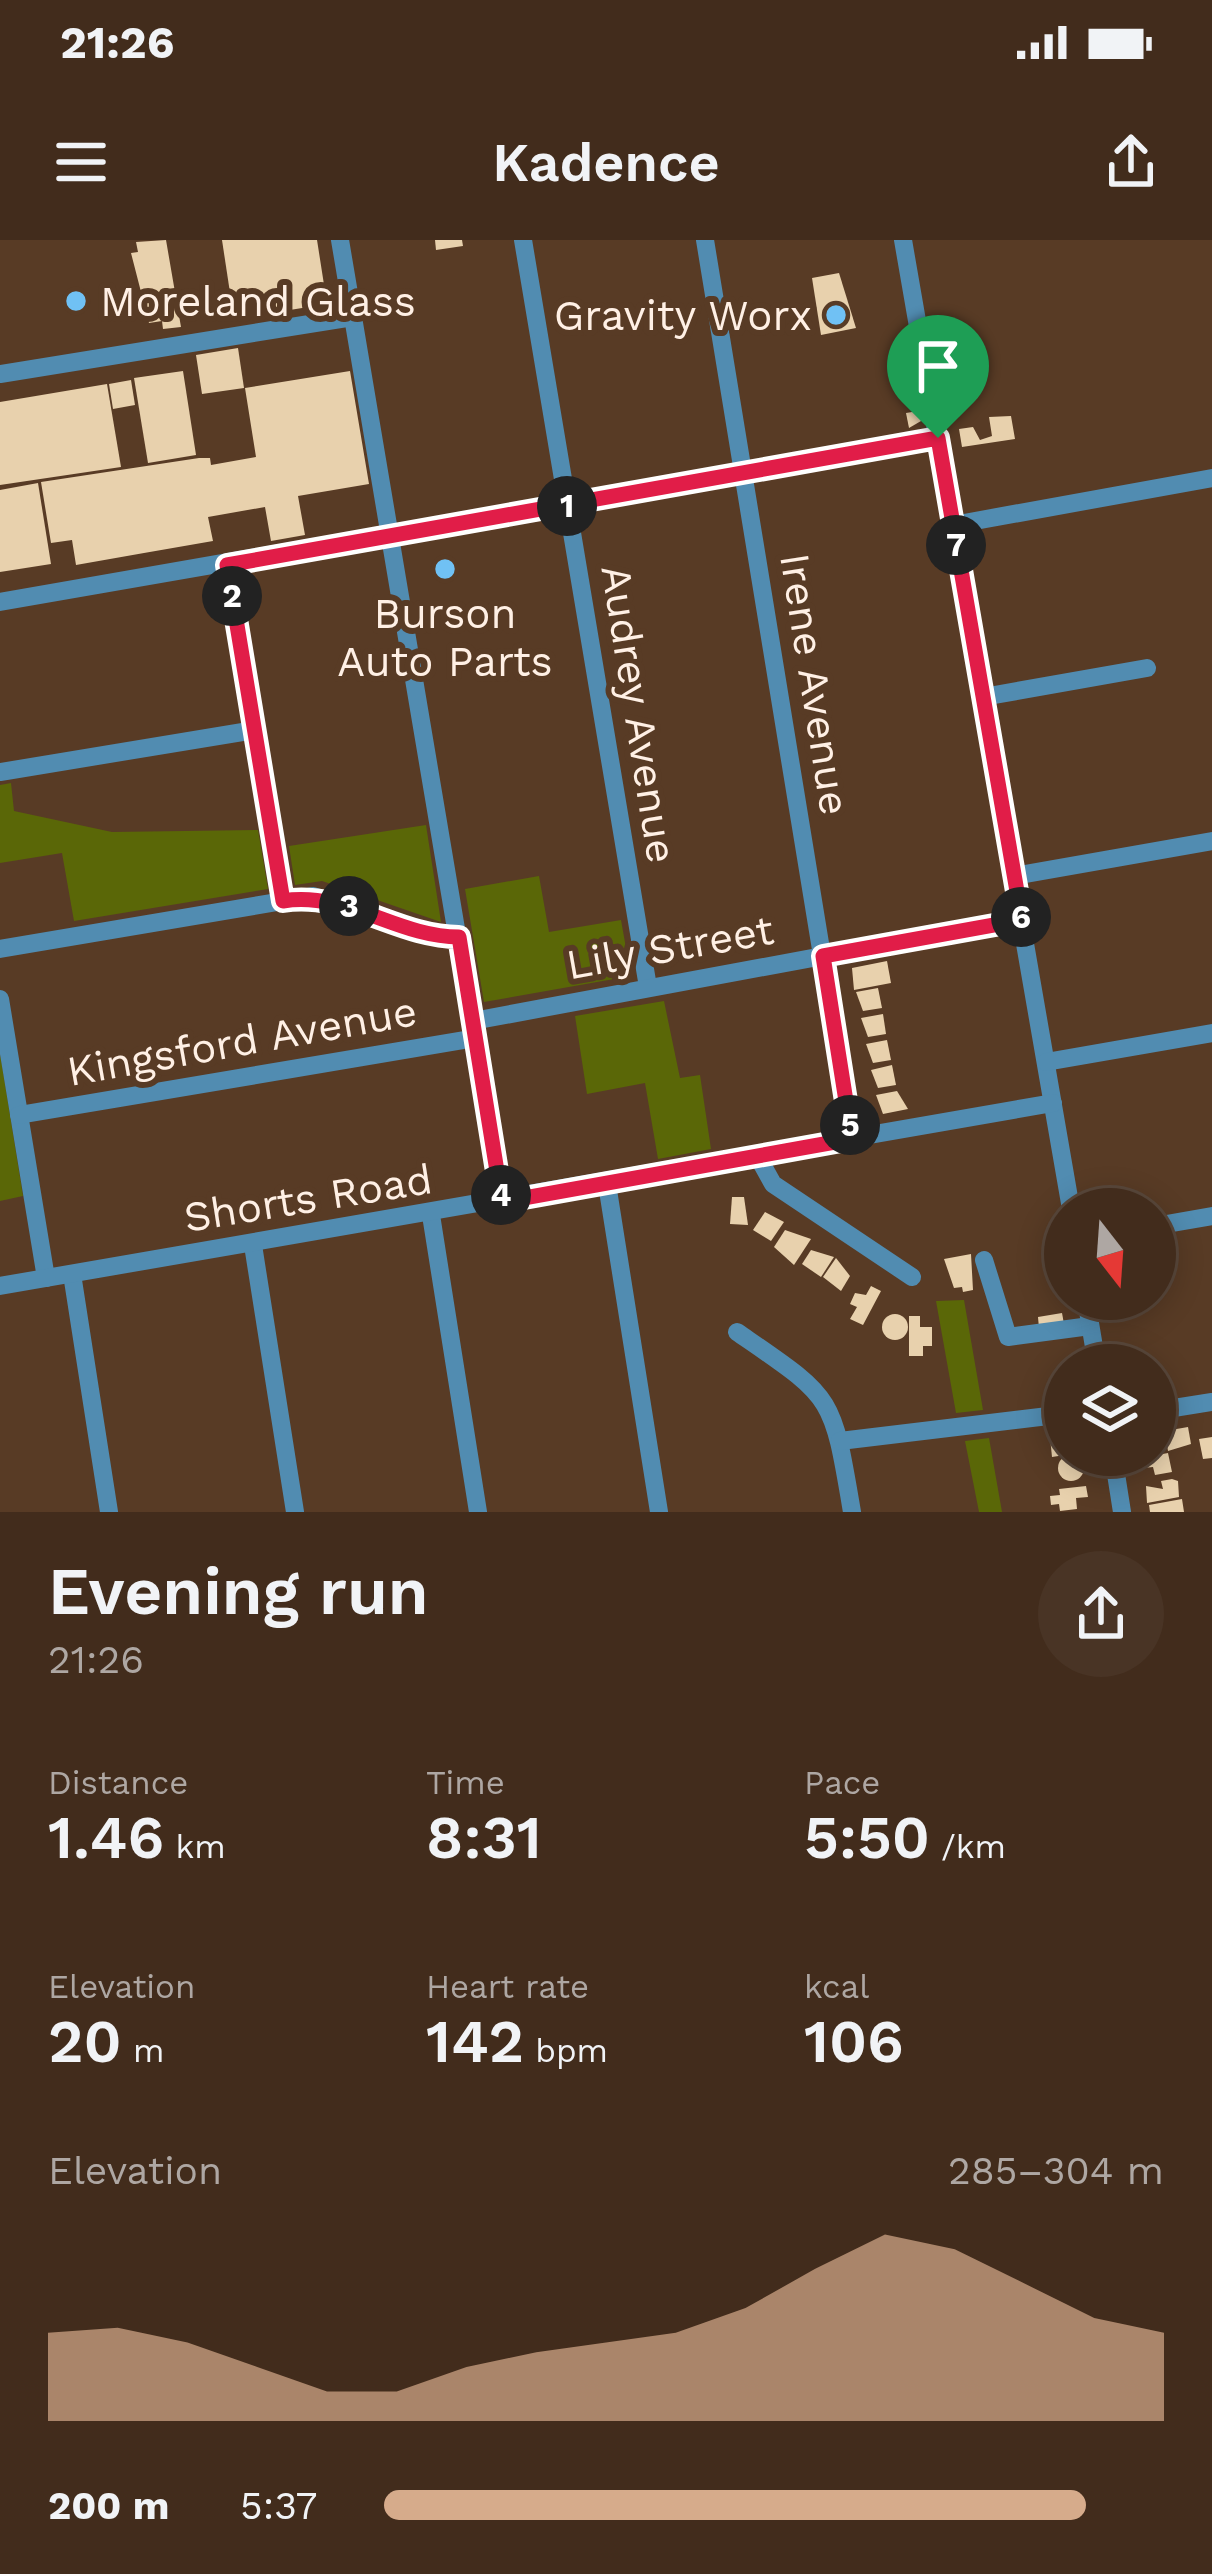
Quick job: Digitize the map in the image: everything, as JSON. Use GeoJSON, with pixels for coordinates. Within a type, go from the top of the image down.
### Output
{"type":"FeatureCollection","features":[{"type":"Feature","properties":{"kind":"street"},"geometry":{"type":"LineString","coordinates":[[340,240],[502,1202]]}},
{"type":"Feature","properties":{"kind":"street","name":"Audrey Avenue"},"geometry":{"type":"LineString","coordinates":[[523,240],[648,987]]}},
{"type":"Feature","properties":{"kind":"street","name":"Irene Avenue"},"geometry":{"type":"LineString","coordinates":[[705,240],[852,1139]]}},
{"type":"Feature","properties":{"kind":"street"},"geometry":{"type":"LineString","coordinates":[[903,240],[1067,1188]]}},
{"type":"Feature","properties":{"kind":"street"},"geometry":{"type":"LineString","coordinates":[[0,374],[353,317]]}},
{"type":"Feature","properties":{"kind":"street"},"geometry":{"type":"LineString","coordinates":[[0,602],[938,438]]}},
{"type":"Feature","properties":{"kind":"street"},"geometry":{"type":"LineString","coordinates":[[953,525],[1212,478]]}},
{"type":"Feature","properties":{"kind":"street"},"geometry":{"type":"LineString","coordinates":[[227,565],[283,901]]}},
{"type":"Feature","properties":{"kind":"street"},"geometry":{"type":"LineString","coordinates":[[983,697],[1147,668]]}},
{"type":"Feature","properties":{"kind":"street"},"geometry":{"type":"LineString","coordinates":[[0,772],[255,730]]}},
{"type":"Feature","properties":{"kind":"street"},"geometry":{"type":"LineString","coordinates":[[1014,876],[1212,841]]}},
{"type":"Feature","properties":{"kind":"street"},"geometry":{"type":"LineString","coordinates":[[0,949],[323,897],[429,933],[459,937]]}},
{"type":"Feature","properties":{"kind":"street","name":"Lily Street"},"geometry":{"type":"LineString","coordinates":[[474,1029],[648,987],[1022,920]]}},
{"type":"Feature","properties":{"kind":"street"},"geometry":{"type":"LineString","coordinates":[[0,999],[46,1278]]}},
{"type":"Feature","properties":{"kind":"street","name":"Kingsford Avenue"},"geometry":{"type":"LineString","coordinates":[[19,1115],[474,1029]]}},
{"type":"Feature","properties":{"kind":"street"},"geometry":{"type":"LineString","coordinates":[[1046,1062],[1212,1033]]}},
{"type":"Feature","properties":{"kind":"street","name":"Shorts Road"},"geometry":{"type":"LineString","coordinates":[[0,1286],[431,1215],[1053,1103]]}},
{"type":"Feature","properties":{"kind":"street"},"geometry":{"type":"LineString","coordinates":[[758,1157],[773,1184],[912,1277]]}},
{"type":"Feature","properties":{"kind":"street"},"geometry":{"type":"LineString","coordinates":[[607,1184],[658,1512]]}},
{"type":"Feature","properties":{"kind":"street"},"geometry":{"type":"LineString","coordinates":[[431,1215],[478,1512]]}},
{"type":"Feature","properties":{"kind":"street"},"geometry":{"type":"LineString","coordinates":[[1176,1222],[1212,1216]]}},
{"type":"Feature","properties":{"kind":"street"},"geometry":{"type":"LineString","coordinates":[[253,1244],[295,1512]]}},
{"type":"Feature","properties":{"kind":"street"},"geometry":{"type":"LineString","coordinates":[[985,1260],[1008,1337],[1090,1326]]}},
{"type":"Feature","properties":{"kind":"street"},"geometry":{"type":"LineString","coordinates":[[72,1274],[109,1512]]}},
{"type":"Feature","properties":{"kind":"street"},"geometry":{"type":"LineString","coordinates":[[1089,1320],[1093,1344]]}},
{"type":"Feature","properties":{"kind":"street"},"geometry":{"type":"LineString","coordinates":[[736,1332],[821,1392],[839,1441],[852,1512]]}},
{"type":"Feature","properties":{"kind":"street"},"geometry":{"type":"LineString","coordinates":[[1176,1408],[1212,1402]]}},
{"type":"Feature","properties":{"kind":"street"},"geometry":{"type":"LineString","coordinates":[[839,1441],[1044,1417]]}},
{"type":"Feature","properties":{"kind":"street"},"geometry":{"type":"LineString","coordinates":[[1116,1476],[1122,1512]]}},
{"type":"Feature","properties":{"kind":"green space"},"geometry":{"type":"Polygon","coordinates":[[[11,783],[14,811],[112,832],[258,830],[268,889],[74,921],[62,853],[0,863],[0,785],[11,783]]]}},
{"type":"Feature","properties":{"kind":"green space"},"geometry":{"type":"Polygon","coordinates":[[[426,825],[441,922],[322,881],[295,885],[289,846],[426,825]]]}},
{"type":"Feature","properties":{"kind":"green space"},"geometry":{"type":"Polygon","coordinates":[[[539,876],[549,932],[621,920],[631,976],[484,1002],[465,889],[539,876]]]}},
{"type":"Feature","properties":{"kind":"green space"},"geometry":{"type":"Polygon","coordinates":[[[664,1001],[680,1078],[700,1075],[711,1149],[658,1159],[645,1083],[587,1094],[575,1016],[664,1001]]]}},
{"type":"Feature","properties":{"kind":"green space"},"geometry":{"type":"Polygon","coordinates":[[[0,1053],[23,1196],[0,1201],[0,1053]]]}},
{"type":"Feature","properties":{"kind":"green space"},"geometry":{"type":"Polygon","coordinates":[[[964,1300],[983,1410],[956,1413],[936,1301],[964,1300]]]}},
{"type":"Feature","properties":{"kind":"green space"},"geometry":{"type":"Polygon","coordinates":[[[989,1438],[1002,1512],[979,1512],[965,1441],[989,1438]]]}},
{"type":"Feature","properties":{"kind":"building"},"geometry":{"type":"Polygon","coordinates":[[[166,240],[181,327],[163,329],[162,321],[149,323],[131,253],[138,252],[136,242],[166,240]]]}},
{"type":"Feature","properties":{"kind":"building"},"geometry":{"type":"Polygon","coordinates":[[[222,240],[317,240],[327,304],[234,319],[222,240]]]}},
{"type":"Feature","properties":{"kind":"building"},"geometry":{"type":"Polygon","coordinates":[[[435,240],[462,240],[463,246],[436,250],[435,240]]]}},
{"type":"Feature","properties":{"kind":"building","name":"Gravity Worx"},"geometry":{"type":"Polygon","coordinates":[[[839,273],[856,328],[821,335],[812,278],[839,273]]]}},
{"type":"Feature","properties":{"kind":"building"},"geometry":{"type":"Polygon","coordinates":[[[238,348],[244,388],[202,394],[196,355],[238,348]]]}},
{"type":"Feature","properties":{"kind":"building"},"geometry":{"type":"Polygon","coordinates":[[[183,371],[196,455],[148,463],[134,378],[183,371]]]}},
{"type":"Feature","properties":{"kind":"building"},"geometry":{"type":"Polygon","coordinates":[[[350,371],[369,484],[298,496],[305,535],[271,541],[265,507],[208,517],[213,541],[76,565],[72,540],[51,543],[41,482],[199,458],[210,458],[211,465],[256,457],[245,388],[350,371]]]}},
{"type":"Feature","properties":{"kind":"building"},"geometry":{"type":"Polygon","coordinates":[[[131,380],[135,405],[113,409],[109,384],[131,380]]]}},
{"type":"Feature","properties":{"kind":"building"},"geometry":{"type":"Polygon","coordinates":[[[107,384],[121,467],[0,485],[0,402],[107,384]]]}},
{"type":"Feature","properties":{"kind":"building"},"geometry":{"type":"Polygon","coordinates":[[[918,411],[921,421],[909,428],[906,413],[918,411]]]}},
{"type":"Feature","properties":{"kind":"building"},"geometry":{"type":"Polygon","coordinates":[[[1011,416],[1015,439],[962,447],[959,429],[973,427],[980,440],[992,436],[989,417],[1011,416]]]}},
{"type":"Feature","properties":{"kind":"building"},"geometry":{"type":"Polygon","coordinates":[[[38,483],[51,564],[0,572],[0,490],[38,483]]]}},
{"type":"Feature","properties":{"kind":"building"},"geometry":{"type":"Polygon","coordinates":[[[887,961],[891,983],[854,990],[852,968],[887,961]]]}},
{"type":"Feature","properties":{"kind":"building"},"geometry":{"type":"Polygon","coordinates":[[[878,988],[882,1008],[863,1011],[856,992],[878,988]]]}},
{"type":"Feature","properties":{"kind":"building"},"geometry":{"type":"Polygon","coordinates":[[[883,1014],[886,1034],[868,1037],[861,1018],[883,1014]]]}},
{"type":"Feature","properties":{"kind":"building"},"geometry":{"type":"Polygon","coordinates":[[[887,1040],[891,1060],[873,1063],[866,1044],[887,1040]]]}},
{"type":"Feature","properties":{"kind":"building"},"geometry":{"type":"Polygon","coordinates":[[[892,1065],[896,1085],[878,1088],[871,1070],[892,1065]]]}},
{"type":"Feature","properties":{"kind":"building"},"geometry":{"type":"Polygon","coordinates":[[[897,1091],[908,1109],[883,1114],[876,1095],[897,1091]]]}},
{"type":"Feature","properties":{"kind":"building"},"geometry":{"type":"Polygon","coordinates":[[[732,1197],[744,1197],[748,1225],[730,1224],[732,1197]]]}},
{"type":"Feature","properties":{"kind":"building"},"geometry":{"type":"Polygon","coordinates":[[[765,1212],[784,1222],[771,1241],[753,1230],[765,1212]]]}},
{"type":"Feature","properties":{"kind":"building"},"geometry":{"type":"Polygon","coordinates":[[[785,1230],[811,1239],[794,1265],[774,1247],[785,1230]]]}},
{"type":"Feature","properties":{"kind":"building"},"geometry":{"type":"Polygon","coordinates":[[[811,1250],[834,1257],[821,1277],[802,1264],[811,1250]]]}},
{"type":"Feature","properties":{"kind":"building"},"geometry":{"type":"Polygon","coordinates":[[[971,1254],[973,1290],[963,1292],[962,1287],[954,1288],[944,1259],[971,1254]]]}},
{"type":"Feature","properties":{"kind":"building"},"geometry":{"type":"Polygon","coordinates":[[[836,1258],[850,1276],[841,1291],[823,1277],[836,1258]]]}},
{"type":"Feature","properties":{"kind":"building"},"geometry":{"type":"Polygon","coordinates":[[[871,1286],[881,1291],[863,1325],[850,1319],[857,1307],[850,1304],[855,1293],[866,1295],[871,1286]]]}},
{"type":"Feature","properties":{"kind":"building"},"geometry":{"type":"Polygon","coordinates":[[[895,1314],[908,1327],[895,1340],[882,1327],[895,1314]]]}},
{"type":"Feature","properties":{"kind":"building"},"geometry":{"type":"Polygon","coordinates":[[[909,1316],[920,1316],[920,1327],[932,1327],[932,1346],[923,1346],[923,1356],[909,1356],[909,1316]]]}},
{"type":"Feature","properties":{"kind":"building"},"geometry":{"type":"Polygon","coordinates":[[[1038,1317],[1063,1320],[1064,1324],[1039,1328],[1038,1317]]]}},
{"type":"Feature","properties":{"kind":"building"},"geometry":{"type":"Polygon","coordinates":[[[1188,1427],[1191,1444],[1176,1449],[1176,1429],[1188,1427]]]}},
{"type":"Feature","properties":{"kind":"building"},"geometry":{"type":"Polygon","coordinates":[[[1212,1437],[1212,1458],[1203,1459],[1199,1439],[1212,1437]]]}},
{"type":"Feature","properties":{"kind":"building"},"geometry":{"type":"Polygon","coordinates":[[[1161,1481],[1178,1481],[1179,1497],[1147,1503],[1146,1486],[1163,1489],[1161,1481]]]}},
{"type":"Feature","properties":{"kind":"building"},"geometry":{"type":"Polygon","coordinates":[[[1086,1486],[1088,1497],[1076,1498],[1077,1509],[1060,1511],[1059,1504],[1051,1505],[1050,1496],[1060,1495],[1059,1489],[1086,1486]]]}},
{"type":"Feature","properties":{"kind":"building"},"geometry":{"type":"Polygon","coordinates":[[[1182,1499],[1184,1512],[1150,1512],[1149,1505],[1182,1499]]]}},
{"type":"Feature","properties":{"kind":"place","name":"Moreland Glass"},"geometry":{"type":"Point","coordinates":[76,301]}},
{"type":"Feature","properties":{"kind":"place","name":"Gravity Worx"},"geometry":{"type":"Point","coordinates":[836,315]}},
{"type":"Feature","properties":{"kind":"place","name":"Burson Auto Parts"},"geometry":{"type":"Point","coordinates":[445,569]}},
{"type":"Feature","properties":{"kind":"route"},"geometry":{"type":"LineString","coordinates":[[938,438],[1022,920],[823,956],[852,1139],[502,1202],[459,937],[429,933],[323,897],[283,901],[227,565],[938,438]]}}]}
